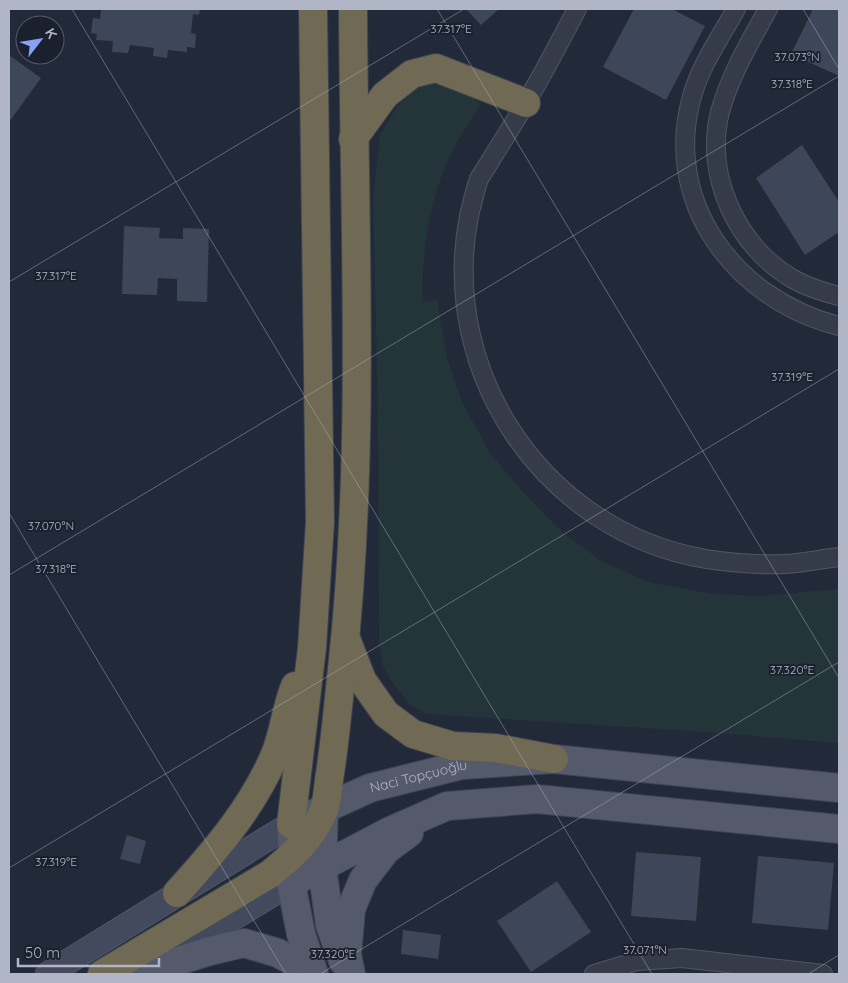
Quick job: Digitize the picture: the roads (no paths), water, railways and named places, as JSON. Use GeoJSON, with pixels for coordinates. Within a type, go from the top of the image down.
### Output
{"type":"FeatureCollection","features":[{"type":"Feature","properties":{"kind":"highway"},"geometry":{"type":"LineString","coordinates":[[291,824],[312,648],[320,522],[313,9]]}},
{"type":"Feature","properties":{"kind":"highway"},"geometry":{"type":"LineString","coordinates":[[102,974],[270,874],[293,855],[312,835],[324,809],[332,761],[346,638],[353,519],[357,396],[353,9]]}},
{"type":"Feature","properties":{"kind":"highway"},"geometry":{"type":"LineString","coordinates":[[353,139],[385,95],[412,74],[436,68],[526,103]]}},
{"type":"Feature","properties":{"kind":"highway"},"geometry":{"type":"LineString","coordinates":[[346,638],[362,680],[386,714],[412,734],[453,746],[496,748],[554,759]]}},
{"type":"Feature","properties":{"kind":"highway"},"geometry":{"type":"LineString","coordinates":[[177,893],[212,853],[244,811],[262,783],[276,751],[290,699],[312,648]]}},
{"type":"Feature","properties":{"kind":"main road","name":"Naci Topçuoğlu"},"geometry":{"type":"LineString","coordinates":[[48,974],[291,824],[370,788],[462,765],[554,759],[839,788]]}},
{"type":"Feature","properties":{"kind":"main road"},"geometry":{"type":"LineString","coordinates":[[141,973],[291,883],[390,831],[447,806],[537,799],[839,829]]}},
{"type":"Feature","properties":{"kind":"main road"},"geometry":{"type":"LineString","coordinates":[[349,974],[347,955],[351,909],[363,880],[386,850],[447,806]]}},
{"type":"Feature","properties":{"kind":"main road"},"geometry":{"type":"LineString","coordinates":[[324,809],[322,867],[330,925],[349,974]]}},
{"type":"Feature","properties":{"kind":"main road"},"geometry":{"type":"LineString","coordinates":[[291,824],[293,855],[291,883],[301,934],[314,974]]}},
{"type":"Feature","properties":{"kind":"main road"},"geometry":{"type":"LineString","coordinates":[[141,973],[210,950],[244,943],[278,953],[301,966],[306,974]]}},
{"type":"Feature","properties":{"kind":"street"},"geometry":{"type":"LineString","coordinates":[[577,9],[526,103],[479,180],[470,216],[464,255],[464,296],[471,339],[483,378],[500,414],[522,448],[548,478],[585,509],[620,530],[659,546],[704,559],[747,564],[787,564],[839,557]]}},
{"type":"Feature","properties":{"kind":"street"},"geometry":{"type":"LineString","coordinates":[[736,9],[700,74],[691,100],[685,153],[692,193],[708,231],[733,264],[748,279],[764,292],[784,304],[804,314],[839,326]]}},
{"type":"Feature","properties":{"kind":"street"},"geometry":{"type":"LineString","coordinates":[[768,9],[743,54],[729,85],[720,113],[716,141],[718,166],[725,197],[736,220],[752,244],[768,261],[793,279],[822,292],[839,296]]}},
{"type":"Feature","properties":{"kind":"street"},"geometry":{"type":"LineString","coordinates":[[594,974],[637,961],[682,958],[823,974]]}}]}
